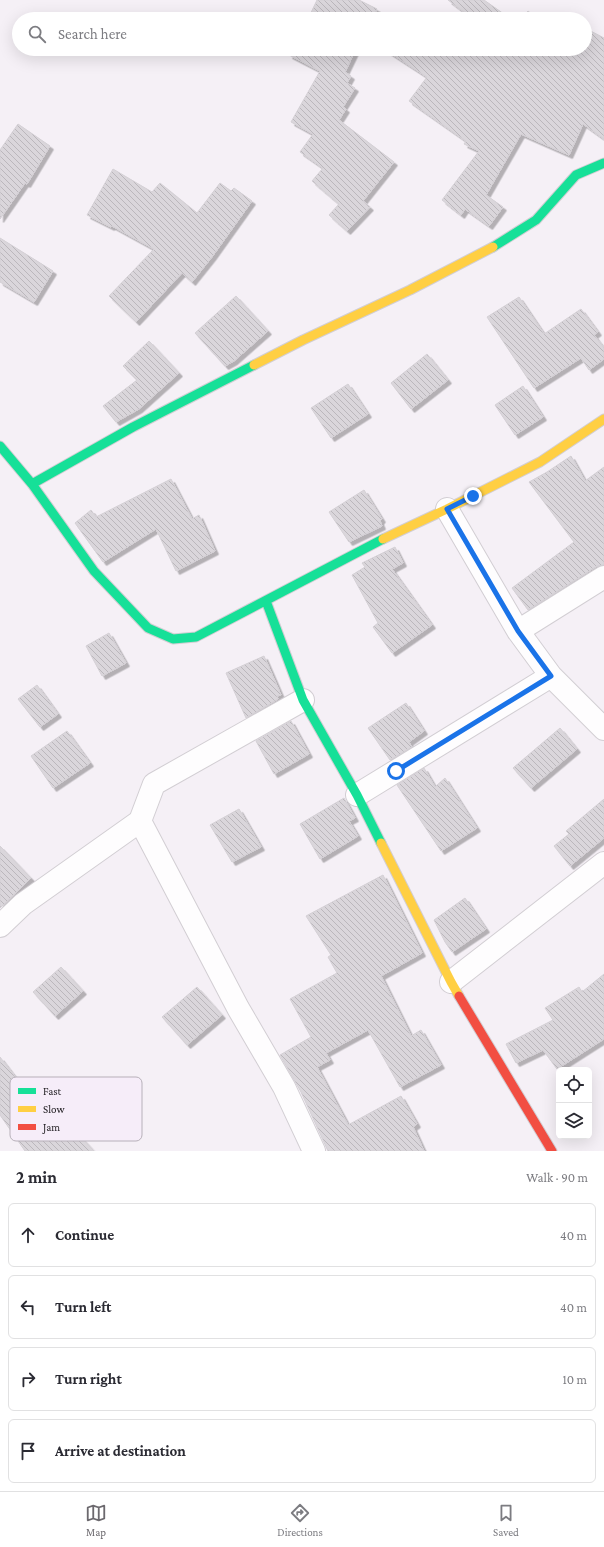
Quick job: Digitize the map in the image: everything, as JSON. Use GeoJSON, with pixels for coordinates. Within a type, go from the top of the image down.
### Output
{"type":"FeatureCollection","features":[{"type":"Feature","properties":{"kind":"street"},"geometry":{"type":"LineString","coordinates":[[32,484],[133,427],[303,340],[410,290],[499,244],[536,220],[576,175],[604,163]]}},
{"type":"Feature","properties":{"kind":"street"},"geometry":{"type":"LineString","coordinates":[[0,446],[32,484],[94,570],[148,628],[173,639],[196,636],[266,602],[362,549],[447,509],[540,462],[604,419]]}},
{"type":"Feature","properties":{"kind":"street"},"geometry":{"type":"LineString","coordinates":[[447,509],[518,631],[551,676],[604,729]]}},
{"type":"Feature","properties":{"kind":"street"},"geometry":{"type":"LineString","coordinates":[[518,631],[604,577]]}},
{"type":"Feature","properties":{"kind":"street"},"geometry":{"type":"LineString","coordinates":[[266,602],[303,700],[357,795],[451,982],[552,1151]]}},
{"type":"Feature","properties":{"kind":"street"},"geometry":{"type":"LineString","coordinates":[[357,795],[551,676]]}},
{"type":"Feature","properties":{"kind":"street"},"geometry":{"type":"LineString","coordinates":[[0,926],[23,904],[140,821],[154,784],[303,700]]}},
{"type":"Feature","properties":{"kind":"street"},"geometry":{"type":"LineString","coordinates":[[140,821],[238,1008],[284,1087],[314,1151]]}},
{"type":"Feature","properties":{"kind":"street"},"geometry":{"type":"LineString","coordinates":[[451,982],[604,863]]}},
{"type":"Feature","properties":{"kind":"building"},"geometry":{"type":"Polygon","coordinates":[[[317,0],[359,0],[377,9],[376,12],[311,12],[317,0]]]}},
{"type":"Feature","properties":{"kind":"building"},"geometry":{"type":"Polygon","coordinates":[[[448,0],[484,0],[501,12],[464,12],[448,0]]]}},
{"type":"Feature","properties":{"kind":"building"},"geometry":{"type":"Polygon","coordinates":[[[592,32],[604,38],[604,139],[583,124],[569,155],[521,134],[486,195],[503,207],[489,226],[465,209],[461,215],[442,200],[479,151],[464,144],[466,141],[409,101],[427,77],[395,56],[592,56],[592,32]]]}},
{"type":"Feature","properties":{"kind":"building"},"geometry":{"type":"Polygon","coordinates":[[[291,56],[353,56],[345,72],[351,76],[347,83],[355,88],[343,107],[346,109],[339,120],[394,162],[363,201],[370,207],[347,231],[329,215],[339,204],[312,181],[323,168],[300,152],[313,134],[291,122],[320,71],[291,56]]]}},
{"type":"Feature","properties":{"kind":"building"},"geometry":{"type":"Polygon","coordinates":[[[18,124],[50,146],[27,184],[25,183],[0,219],[0,150],[18,124]]]}},
{"type":"Feature","properties":{"kind":"building"},"geometry":{"type":"Polygon","coordinates":[[[113,169],[152,192],[160,183],[197,213],[220,183],[231,191],[234,188],[252,201],[192,282],[182,273],[136,322],[109,296],[154,249],[112,226],[111,227],[87,215],[113,169]]]}},
{"type":"Feature","properties":{"kind":"building"},"geometry":{"type":"Polygon","coordinates":[[[0,238],[53,271],[34,302],[0,282],[0,238]]]}},
{"type":"Feature","properties":{"kind":"building"},"geometry":{"type":"Polygon","coordinates":[[[236,296],[268,331],[234,361],[225,366],[195,333],[236,296]]]}},
{"type":"Feature","properties":{"kind":"building"},"geometry":{"type":"Polygon","coordinates":[[[519,297],[544,334],[581,309],[598,332],[594,335],[604,348],[604,359],[589,370],[581,358],[534,388],[487,317],[519,297]]]}},
{"type":"Feature","properties":{"kind":"building"},"geometry":{"type":"Polygon","coordinates":[[[149,341],[179,373],[139,409],[116,422],[103,406],[137,380],[123,366],[149,341]]]}},
{"type":"Feature","properties":{"kind":"building"},"geometry":{"type":"Polygon","coordinates":[[[427,354],[448,380],[411,409],[391,383],[427,354]]]}},
{"type":"Feature","properties":{"kind":"building"},"geometry":{"type":"Polygon","coordinates":[[[348,384],[368,414],[331,438],[311,408],[348,384]]]}},
{"type":"Feature","properties":{"kind":"building"},"geometry":{"type":"Polygon","coordinates":[[[523,386],[543,417],[515,435],[495,405],[523,386]]]}},
{"type":"Feature","properties":{"kind":"building"},"geometry":{"type":"Polygon","coordinates":[[[571,456],[585,481],[604,467],[604,565],[597,566],[528,610],[512,588],[574,542],[529,482],[571,456]]]}},
{"type":"Feature","properties":{"kind":"building"},"geometry":{"type":"Polygon","coordinates":[[[171,479],[192,519],[199,515],[215,551],[176,571],[156,529],[103,562],[75,523],[91,510],[96,517],[171,479]]]}},
{"type":"Feature","properties":{"kind":"building"},"geometry":{"type":"Polygon","coordinates":[[[364,490],[382,519],[380,521],[382,526],[349,542],[329,512],[364,490]]]}},
{"type":"Feature","properties":{"kind":"building"},"geometry":{"type":"Polygon","coordinates":[[[395,547],[403,563],[392,569],[432,625],[392,653],[373,627],[378,623],[352,575],[365,567],[362,563],[395,547]]]}},
{"type":"Feature","properties":{"kind":"building"},"geometry":{"type":"Polygon","coordinates":[[[109,633],[126,663],[102,676],[86,646],[109,633]]]}},
{"type":"Feature","properties":{"kind":"building"},"geometry":{"type":"Polygon","coordinates":[[[264,656],[281,695],[277,696],[278,699],[246,718],[226,673],[264,656]]]}},
{"type":"Feature","properties":{"kind":"building"},"geometry":{"type":"Polygon","coordinates":[[[37,685],[58,714],[40,727],[18,699],[37,685]]]}},
{"type":"Feature","properties":{"kind":"building"},"geometry":{"type":"Polygon","coordinates":[[[406,703],[424,731],[409,742],[412,747],[390,760],[368,728],[406,703]]]}},
{"type":"Feature","properties":{"kind":"building"},"geometry":{"type":"Polygon","coordinates":[[[291,721],[309,754],[274,774],[256,741],[291,721]]]}},
{"type":"Feature","properties":{"kind":"building"},"geometry":{"type":"Polygon","coordinates":[[[560,728],[577,749],[531,788],[513,768],[560,728]]]}},
{"type":"Feature","properties":{"kind":"building"},"geometry":{"type":"Polygon","coordinates":[[[67,731],[90,763],[53,788],[31,756],[67,731]]]}},
{"type":"Feature","properties":{"kind":"building"},"geometry":{"type":"Polygon","coordinates":[[[424,768],[435,787],[445,778],[477,828],[441,851],[397,785],[424,768]]]}},
{"type":"Feature","properties":{"kind":"building"},"geometry":{"type":"Polygon","coordinates":[[[344,798],[355,818],[349,821],[358,836],[320,859],[300,824],[344,798]]]}},
{"type":"Feature","properties":{"kind":"building"},"geometry":{"type":"Polygon","coordinates":[[[604,799],[604,838],[570,866],[554,846],[569,834],[566,831],[604,799]]]}},
{"type":"Feature","properties":{"kind":"building"},"geometry":{"type":"Polygon","coordinates":[[[239,809],[261,847],[232,862],[210,825],[239,809]]]}},
{"type":"Feature","properties":{"kind":"building"},"geometry":{"type":"Polygon","coordinates":[[[0,846],[31,878],[0,908],[0,846]]]}},
{"type":"Feature","properties":{"kind":"building"},"geometry":{"type":"Polygon","coordinates":[[[383,875],[422,953],[381,976],[411,1036],[421,1030],[441,1065],[400,1087],[368,1030],[326,1053],[330,1060],[317,1067],[348,1125],[401,1096],[417,1124],[413,1127],[424,1151],[328,1151],[301,1092],[280,1055],[311,1037],[290,999],[337,973],[328,957],[331,955],[306,916],[383,875]]]}},
{"type":"Feature","properties":{"kind":"building"},"geometry":{"type":"Polygon","coordinates":[[[465,898],[486,929],[452,952],[434,920],[465,898]]]}},
{"type":"Feature","properties":{"kind":"building"},"geometry":{"type":"Polygon","coordinates":[[[61,967],[83,991],[55,1016],[33,992],[61,967]]]}},
{"type":"Feature","properties":{"kind":"building"},"geometry":{"type":"Polygon","coordinates":[[[604,974],[604,1039],[560,1067],[556,1068],[543,1050],[516,1063],[506,1044],[553,1020],[545,1008],[579,987],[582,992],[604,974]]]}},
{"type":"Feature","properties":{"kind":"building"},"geometry":{"type":"Polygon","coordinates":[[[197,987],[222,1015],[187,1045],[162,1017],[197,987]]]}},
{"type":"Feature","properties":{"kind":"building"},"geometry":{"type":"Polygon","coordinates":[[[0,1057],[15,1077],[10,1077],[10,1129],[0,1115],[0,1057]]]}},
{"type":"Feature","properties":{"kind":"building"},"geometry":{"type":"Polygon","coordinates":[[[18,1141],[85,1141],[94,1151],[25,1151],[18,1141]]]}},
{"type":"Feature","properties":{"kind":"traffic: fast"},"geometry":{"type":"LineString","coordinates":[[493,247],[536,220],[576,175],[604,163]]}},
{"type":"Feature","properties":{"kind":"traffic: fast"},"geometry":{"type":"LineString","coordinates":[[32,484],[133,427],[254,365]]}},
{"type":"Feature","properties":{"kind":"traffic: fast"},"geometry":{"type":"LineString","coordinates":[[0,446],[32,484],[94,571],[148,628],[173,639],[196,637],[383,539]]}},
{"type":"Feature","properties":{"kind":"traffic: fast"},"geometry":{"type":"LineString","coordinates":[[266,601],[303,700],[357,795],[381,843]]}},
{"type":"Feature","properties":{"kind":"traffic: slow"},"geometry":{"type":"LineString","coordinates":[[254,365],[303,340],[410,290],[493,247]]}},
{"type":"Feature","properties":{"kind":"traffic: slow"},"geometry":{"type":"LineString","coordinates":[[383,539],[447,509],[540,462],[604,419]]}},
{"type":"Feature","properties":{"kind":"traffic: slow"},"geometry":{"type":"LineString","coordinates":[[381,843],[459,996]]}},
{"type":"Feature","properties":{"kind":"traffic: jam"},"geometry":{"type":"LineString","coordinates":[[459,996],[552,1151]]}},
{"type":"Feature","properties":{"kind":"route"},"geometry":{"type":"LineString","coordinates":[[396,771],[551,676],[518,631],[447,509],[473,496]]}}]}
